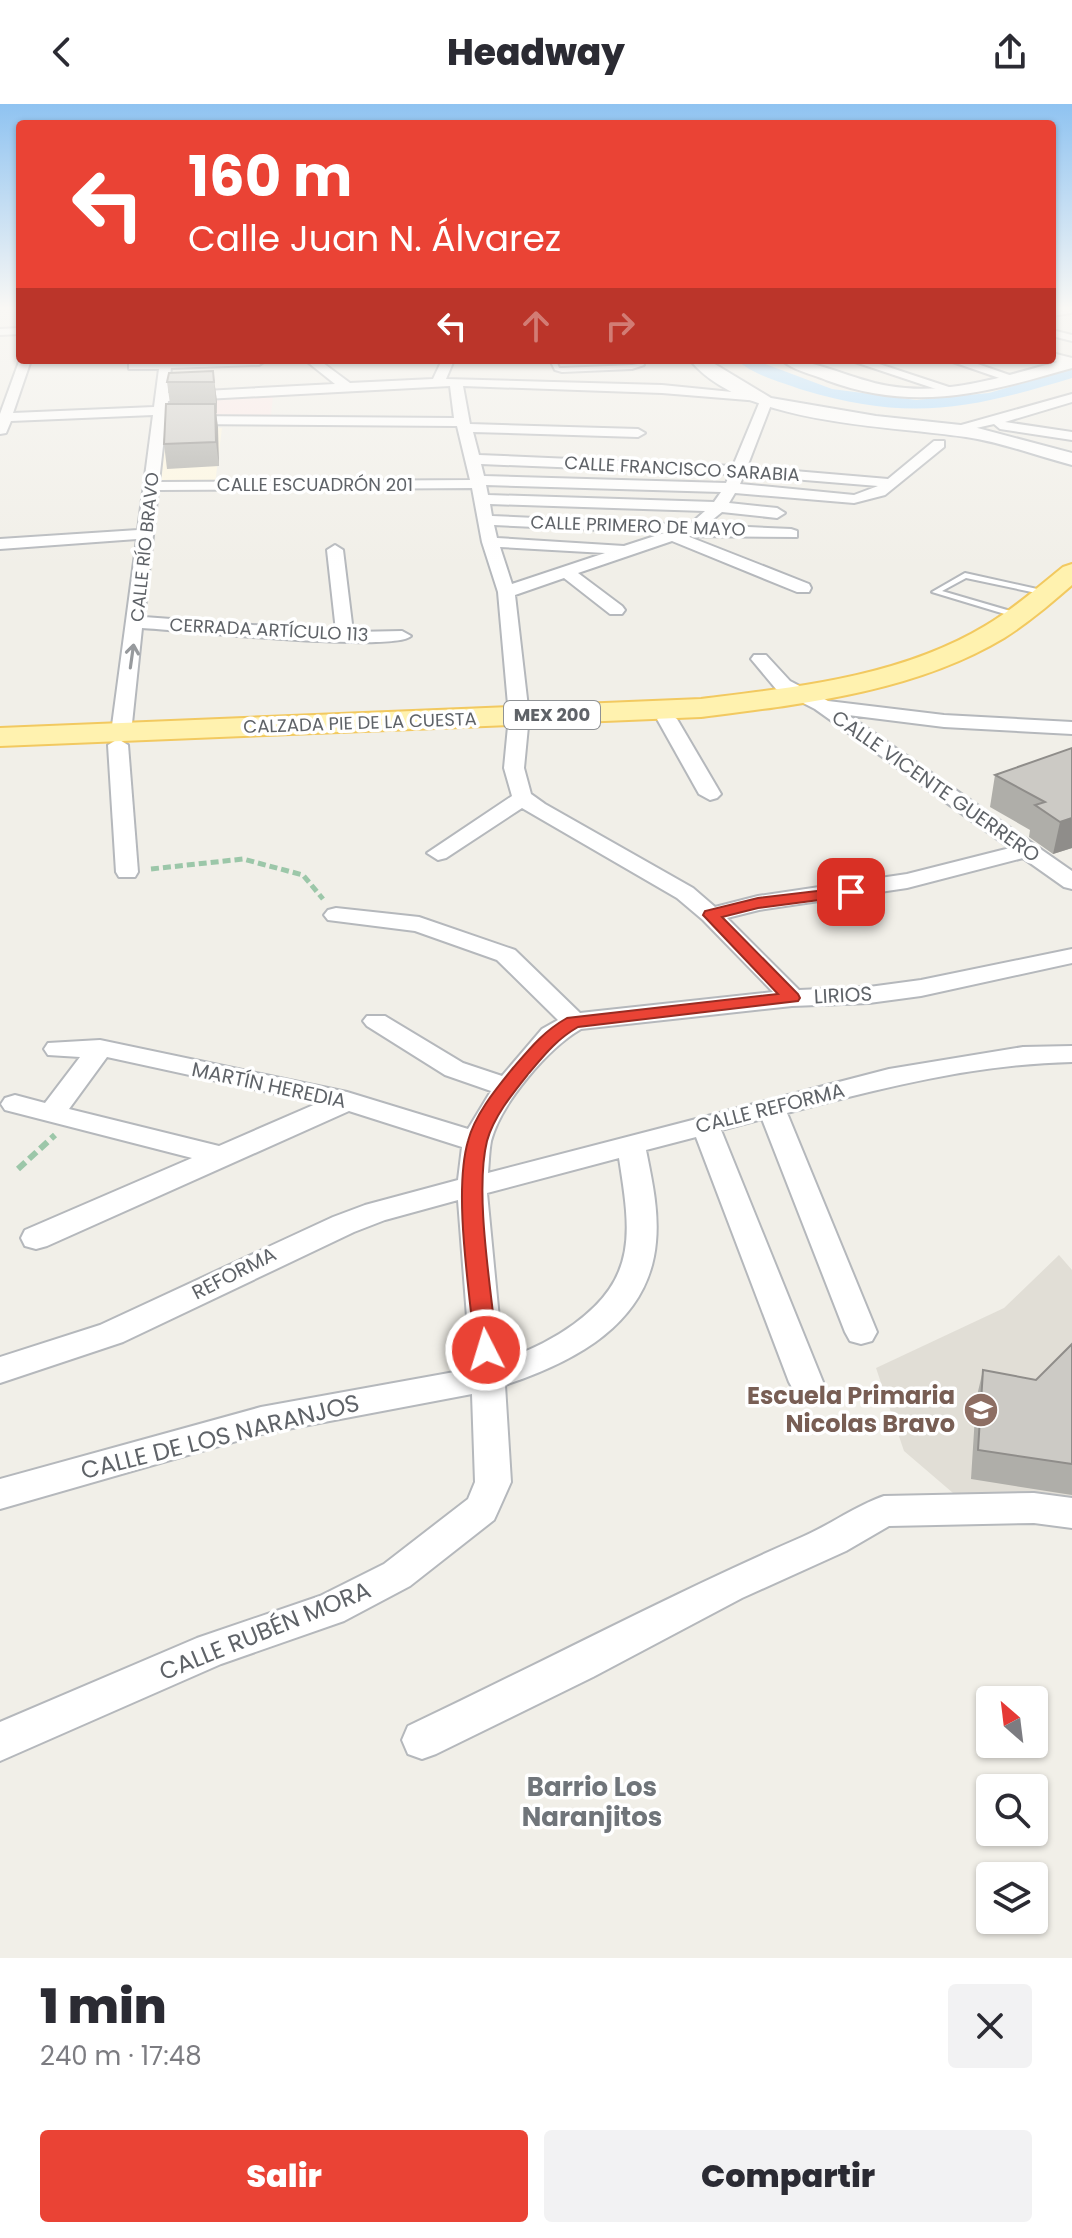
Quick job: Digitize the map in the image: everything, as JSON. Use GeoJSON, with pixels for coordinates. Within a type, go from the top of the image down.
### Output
{"type":"FeatureCollection","features":[{"type":"Feature","properties":{"kind":"main road","name":"CALZADA PIE DE LA CUESTA"},"geometry":{"type":"LineString","coordinates":[[0,749],[120,739],[517,722],[667,719],[812,700],[898,683],[966,661],[1030,627],[1043,604],[1072,572]]}},
{"type":"Feature","properties":{"kind":"main road","name":"CALZADA PIE DE LA CUESTA"},"geometry":{"type":"LineString","coordinates":[[517,722],[812,700]]}},
{"type":"Feature","properties":{"kind":"main road","name":"CALZADA PIE DE LA CUESTA"},"geometry":{"type":"LineString","coordinates":[[0,737],[120,739]]}},
{"type":"Feature","properties":{"kind":"street"},"geometry":{"type":"LineString","coordinates":[[0,434],[12,395]]}},
{"type":"Feature","properties":{"kind":"street","name":"CALLE RÍO BRAVO"},"geometry":{"type":"LineString","coordinates":[[127,872],[120,739],[162,395]]}},
{"type":"Feature","properties":{"kind":"street"},"geometry":{"type":"LineString","coordinates":[[3,418],[160,410],[286,395]]}},
{"type":"Feature","properties":{"kind":"street"},"geometry":{"type":"LineString","coordinates":[[459,395],[490,542],[506,592],[517,722],[516,781],[523,798],[537,809],[685,893],[711,915],[792,998]]}},
{"type":"Feature","properties":{"kind":"street"},"geometry":{"type":"LineString","coordinates":[[712,395],[762,400],[876,421],[954,429],[1072,459]]}},
{"type":"Feature","properties":{"kind":"street"},"geometry":{"type":"LineString","coordinates":[[752,395],[762,400]]}},
{"type":"Feature","properties":{"kind":"street"},"geometry":{"type":"LineString","coordinates":[[954,429],[1026,413],[1072,398]]}},
{"type":"Feature","properties":{"kind":"street"},"geometry":{"type":"LineString","coordinates":[[506,592],[694,528],[719,507],[731,488],[762,400]]}},
{"type":"Feature","properties":{"kind":"street"},"geometry":{"type":"LineString","coordinates":[[160,410],[468,429],[638,433]]}},
{"type":"Feature","properties":{"kind":"street"},"geometry":{"type":"LineString","coordinates":[[979,422],[1072,436]]}},
{"type":"Feature","properties":{"kind":"street"},"geometry":{"type":"LineString","coordinates":[[468,429],[533,446]]}},
{"type":"Feature","properties":{"kind":"street","name":"CALLE FRANCISCO SARABIA"},"geometry":{"type":"LineString","coordinates":[[468,429],[737,470],[890,483]]}},
{"type":"Feature","properties":{"kind":"street"},"geometry":{"type":"LineString","coordinates":[[479,488],[731,488],[854,499],[880,492],[939,444]]}},
{"type":"Feature","properties":{"kind":"street","name":"CALLE ESCUADRÓN 201"},"geometry":{"type":"LineString","coordinates":[[152,486],[479,488]]}},
{"type":"Feature","properties":{"kind":"street"},"geometry":{"type":"LineString","coordinates":[[479,488],[777,513]]}},
{"type":"Feature","properties":{"kind":"street","name":"CALLE PRIMERO DE MAYO"},"geometry":{"type":"LineString","coordinates":[[485,520],[791,534]]}},
{"type":"Feature","properties":{"kind":"street"},"geometry":{"type":"LineString","coordinates":[[0,544],[147,534]]}},
{"type":"Feature","properties":{"kind":"street"},"geometry":{"type":"LineString","coordinates":[[674,536],[803,588]]}},
{"type":"Feature","properties":{"kind":"street"},"geometry":{"type":"LineString","coordinates":[[490,542],[633,549]]}},
{"type":"Feature","properties":{"kind":"street"},"geometry":{"type":"LineString","coordinates":[[335,550],[345,637]]}},
{"type":"Feature","properties":{"kind":"street"},"geometry":{"type":"LineString","coordinates":[[568,573],[616,610]]}},
{"type":"Feature","properties":{"kind":"street","name":"CERRADA ARTÍCULO 113"},"geometry":{"type":"LineString","coordinates":[[136,622],[345,637],[402,636]]}},
{"type":"Feature","properties":{"kind":"street","name":"CALLE VICENTE GUERRERO"},"geometry":{"type":"LineString","coordinates":[[760,659],[783,685],[812,700],[1072,882]]}},
{"type":"Feature","properties":{"kind":"street"},"geometry":{"type":"LineString","coordinates":[[812,700],[944,721],[1072,728]]}},
{"type":"Feature","properties":{"kind":"street"},"geometry":{"type":"LineString","coordinates":[[667,719],[710,794]]}},
{"type":"Feature","properties":{"kind":"street"},"geometry":{"type":"LineString","coordinates":[[438,853],[523,798]]}},
{"type":"Feature","properties":{"kind":"street"},"geometry":{"type":"LineString","coordinates":[[711,915],[758,903],[851,892],[907,881],[1028,850]]}},
{"type":"Feature","properties":{"kind":"street"},"geometry":{"type":"LineString","coordinates":[[336,915],[419,924],[506,955],[574,1022],[551,1035],[507,1087],[477,1142],[472,1185],[488,1378]]}},
{"type":"Feature","properties":{"kind":"street","name":"LIRIOS"},"geometry":{"type":"LineString","coordinates":[[574,1022],[792,998],[869,995],[921,988],[1072,956]]}},
{"type":"Feature","properties":{"kind":"street"},"geometry":{"type":"LineString","coordinates":[[376,1021],[454,1069],[507,1087]]}},
{"type":"Feature","properties":{"kind":"street"},"geometry":{"type":"LineString","coordinates":[[60,1118],[100,1048]]}},
{"type":"Feature","properties":{"kind":"street","name":"MARTÍN HEREDIA"},"geometry":{"type":"LineString","coordinates":[[57,1049],[100,1048],[347,1101],[477,1142]]}},
{"type":"Feature","properties":{"kind":"street","name":"CALLE REFORMA"},"geometry":{"type":"LineString","coordinates":[[472,1185],[889,1077],[1023,1055],[1072,1054]]}},
{"type":"Feature","properties":{"kind":"street"},"geometry":{"type":"LineString","coordinates":[[36,1238],[217,1155],[347,1101]]}},
{"type":"Feature","properties":{"kind":"street"},"geometry":{"type":"LineString","coordinates":[[15,1104],[60,1118],[217,1155]]}},
{"type":"Feature","properties":{"kind":"street"},"geometry":{"type":"LineString","coordinates":[[771,1107],[861,1332]]}},
{"type":"Feature","properties":{"kind":"street"},"geometry":{"type":"LineString","coordinates":[[705,1124],[806,1382]]}},
{"type":"Feature","properties":{"kind":"street","name":"CALLE DE LOS NARANJOS"},"geometry":{"type":"LineString","coordinates":[[0,1494],[299,1412],[488,1378],[561,1351],[619,1304],[636,1266],[644,1231],[631,1144]]}},
{"type":"Feature","properties":{"kind":"street","name":"REFORMA"},"geometry":{"type":"LineString","coordinates":[[0,1370],[70,1350],[126,1328],[315,1234],[376,1212],[472,1185]]}},
{"type":"Feature","properties":{"kind":"street","name":"CALLE RUBÉN MORA"},"geometry":{"type":"LineString","coordinates":[[0,1742],[211,1650],[331,1609],[397,1575],[481,1509],[493,1482],[488,1378]]}},
{"type":"Feature","properties":{"kind":"street"},"geometry":{"type":"LineString","coordinates":[[422,1740],[579,1664],[729,1586],[833,1540],[884,1511],[1034,1508],[1072,1513]]}},
{"type":"Feature","properties":{"kind":"lane"},"geometry":{"type":"LineString","coordinates":[[965,575],[1043,604],[936,592],[965,575]]}},
{"type":"Feature","properties":{"kind":"path"},"geometry":{"type":"LineString","coordinates":[[127,872],[243,859],[303,875],[336,915]]}},
{"type":"Feature","properties":{"kind":"path"},"geometry":{"type":"LineString","coordinates":[[18,1169],[60,1118]]}},
{"type":"Feature","properties":{"kind":"shaded area"},"geometry":{"type":"Polygon","coordinates":[[[273,397],[270,423],[160,426],[168,400],[273,397]]]}},
{"type":"Feature","properties":{"kind":"shaded area"},"geometry":{"type":"Polygon","coordinates":[[[222,428],[215,484],[160,485],[166,431],[222,428]]]}},
{"type":"Feature","properties":{"kind":"shaded area","name":"Escuela Primaria Nicolas Bravo"},"geometry":{"type":"Polygon","coordinates":[[[1059,1255],[1072,1270],[1072,1506],[960,1499],[904,1451],[876,1368],[1004,1308],[1059,1255]]]}},
{"type":"Feature","properties":{"kind":"building"},"geometry":{"type":"Polygon","coordinates":[[[166,404],[215,404],[216,442],[164,444],[166,404]]]}},
{"type":"Feature","properties":{"kind":"building"},"geometry":{"type":"Polygon","coordinates":[[[1072,748],[1072,818],[1060,822],[1035,805],[1045,802],[995,775],[1072,748]]]}},
{"type":"Feature","properties":{"kind":"building"},"geometry":{"type":"Polygon","coordinates":[[[1072,1344],[1072,1464],[978,1450],[983,1370],[1036,1380],[1072,1344]]]}},
{"type":"Feature","properties":{"kind":"waterway"},"geometry":{"type":"LineString","coordinates":[[835,395],[916,405],[946,404],[1003,395]]}},
{"type":"Feature","properties":{"kind":"place","name":"Escuela Primaria Nicolas Bravo"},"geometry":{"type":"Point","coordinates":[981,1410]}},
{"type":"Feature","properties":{"kind":"district","name":"Barrio Los Naranjitos"},"geometry":{"type":"Point","coordinates":[592,1802]}},
{"type":"Feature","properties":{"kind":"route"},"geometry":{"type":"LineString","coordinates":[[486,1350],[472,1185],[477,1142],[507,1087],[551,1035],[574,1022],[792,998],[711,915],[758,903],[851,892]]}}]}
